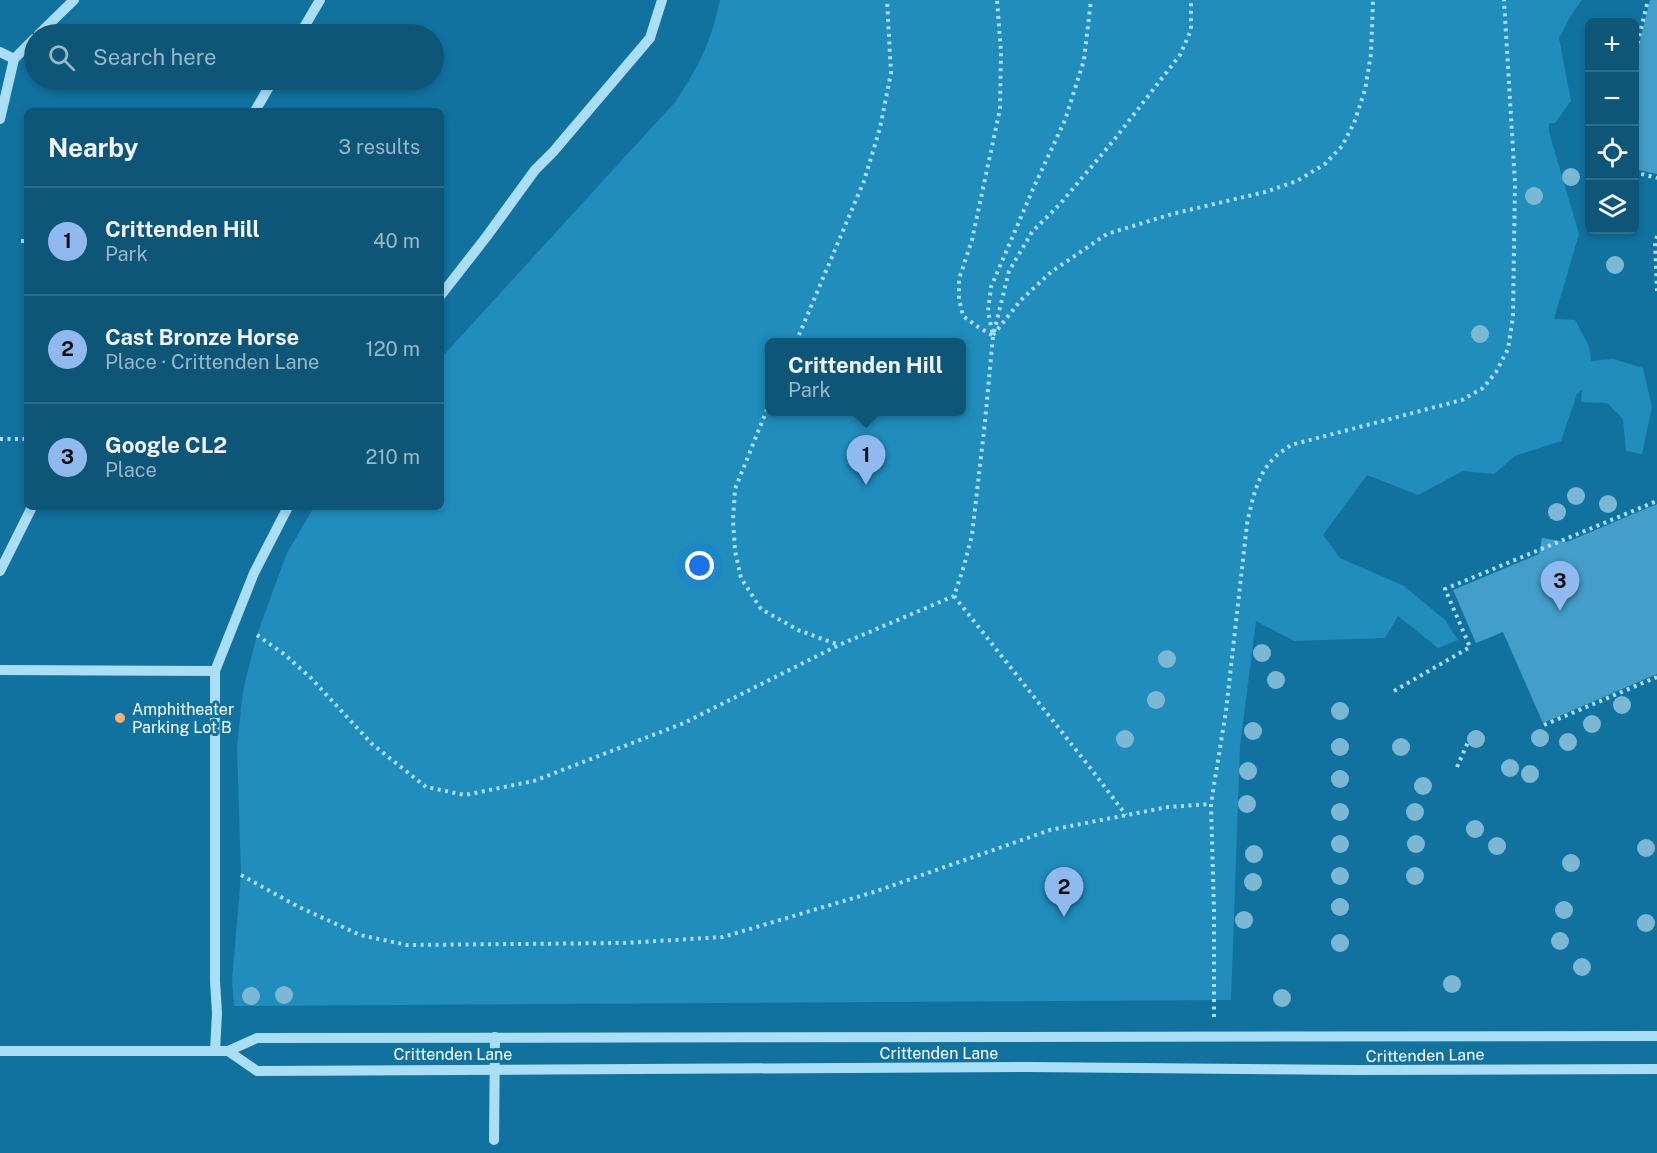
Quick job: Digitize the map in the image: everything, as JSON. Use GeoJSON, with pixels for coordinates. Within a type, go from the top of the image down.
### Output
{"type":"FeatureCollection","features":[{"type":"Feature","properties":{"kind":"street"},"geometry":{"type":"LineString","coordinates":[[49,24],[74,0]]}},
{"type":"Feature","properties":{"kind":"street"},"geometry":{"type":"LineString","coordinates":[[306,24],[320,0]]}},
{"type":"Feature","properties":{"kind":"street"},"geometry":{"type":"LineString","coordinates":[[444,291],[535,170],[650,38],[662,0]]}},
{"type":"Feature","properties":{"kind":"street"},"geometry":{"type":"LineString","coordinates":[[0,119],[14,59],[24,49]]}},
{"type":"Feature","properties":{"kind":"street"},"geometry":{"type":"LineString","coordinates":[[0,52],[14,59]]}},
{"type":"Feature","properties":{"kind":"street"},"geometry":{"type":"LineString","coordinates":[[257,108],[267,90]]}},
{"type":"Feature","properties":{"kind":"street"},"geometry":{"type":"LineString","coordinates":[[0,571],[30,510]]}},
{"type":"Feature","properties":{"kind":"street"},"geometry":{"type":"LineString","coordinates":[[215,1051],[217,1013],[215,981],[215,671],[254,573],[286,510]]}},
{"type":"Feature","properties":{"kind":"street"},"geometry":{"type":"LineString","coordinates":[[0,670],[215,671]]}},
{"type":"Feature","properties":{"kind":"street","name":"Crittenden Lane"},"geometry":{"type":"LineString","coordinates":[[0,1051],[228,1051],[257,1038],[1657,1036]]}},
{"type":"Feature","properties":{"kind":"street"},"geometry":{"type":"LineString","coordinates":[[494,1140],[495,1037]]}},
{"type":"Feature","properties":{"kind":"street","name":"Crittenden Lane"},"geometry":{"type":"LineString","coordinates":[[228,1051],[257,1071],[1028,1067],[1334,1070],[1657,1069]]}},
{"type":"Feature","properties":{"kind":"path"},"geometry":{"type":"LineString","coordinates":[[798,338],[864,181],[880,128],[891,73],[887,0]]}},
{"type":"Feature","properties":{"kind":"path"},"geometry":{"type":"LineString","coordinates":[[993,336],[963,316],[959,299],[959,279],[972,240],[1000,109],[1001,52],[997,0]]}},
{"type":"Feature","properties":{"kind":"path"},"geometry":{"type":"LineString","coordinates":[[993,336],[988,311],[992,287],[1065,120],[1084,60],[1091,0]]}},
{"type":"Feature","properties":{"kind":"path"},"geometry":{"type":"LineString","coordinates":[[257,635],[284,654],[311,678],[372,744],[426,787],[465,795],[534,781],[684,723],[839,645],[954,596],[972,536],[993,336],[1009,271],[1032,232],[1060,204],[1114,140],[1180,55],[1191,30],[1191,0]]}},
{"type":"Feature","properties":{"kind":"path"},"geometry":{"type":"LineString","coordinates":[[993,336],[1021,300],[1051,272],[1107,234],[1172,214],[1265,192],[1297,181],[1325,164],[1342,146],[1354,123],[1365,90],[1371,54],[1373,0]]}},
{"type":"Feature","properties":{"kind":"path"},"geometry":{"type":"LineString","coordinates":[[1214,1036],[1211,804],[1226,711],[1247,524],[1253,497],[1263,473],[1275,457],[1291,445],[1462,400],[1483,388],[1496,372],[1508,349],[1513,317],[1515,183],[1504,0]]}},
{"type":"Feature","properties":{"kind":"path"},"geometry":{"type":"LineString","coordinates":[[1639,40],[1648,0]]}},
{"type":"Feature","properties":{"kind":"path"},"geometry":{"type":"LineString","coordinates":[[1639,173],[1657,178]]}},
{"type":"Feature","properties":{"kind":"path"},"geometry":{"type":"LineString","coordinates":[[1657,236],[1655,243],[1657,291]]}},
{"type":"Feature","properties":{"kind":"path"},"geometry":{"type":"LineString","coordinates":[[765,414],[735,489],[733,520],[735,551],[741,578],[761,609],[798,630],[839,645]]}},
{"type":"Feature","properties":{"kind":"path"},"geometry":{"type":"LineString","coordinates":[[0,439],[24,439]]}},
{"type":"Feature","properties":{"kind":"path"},"geometry":{"type":"LineString","coordinates":[[1394,691],[1470,647],[1445,589],[1657,501]]}},
{"type":"Feature","properties":{"kind":"path"},"geometry":{"type":"LineString","coordinates":[[954,596],[1126,815]]}},
{"type":"Feature","properties":{"kind":"path"},"geometry":{"type":"LineString","coordinates":[[1544,725],[1657,677]]}},
{"type":"Feature","properties":{"kind":"path"},"geometry":{"type":"LineString","coordinates":[[1457,767],[1468,742]]}},
{"type":"Feature","properties":{"kind":"path"},"geometry":{"type":"LineString","coordinates":[[241,875],[297,906],[360,935],[407,945],[624,943],[723,937],[874,892],[1050,830],[1168,807],[1211,804]]}},
{"type":"Feature","properties":{"kind":"shaded area"},"geometry":{"type":"Polygon","coordinates":[[[720,0],[1582,0],[1559,38],[1571,101],[1555,123],[1549,123],[1549,132],[1579,234],[1554,319],[1575,320],[1589,346],[1591,361],[1613,359],[1643,368],[1652,407],[1642,454],[1626,451],[1623,419],[1607,403],[1581,402],[1582,390],[1577,394],[1561,441],[1515,456],[1494,474],[1463,471],[1418,495],[1367,475],[1323,535],[1340,558],[1404,586],[1445,620],[1458,640],[1438,648],[1398,616],[1385,638],[1294,641],[1256,621],[1240,746],[1231,1000],[234,1006],[232,981],[241,875],[237,747],[243,690],[257,635],[286,555],[312,510],[444,510],[444,355],[676,101],[703,53],[713,29],[720,0]]]}},
{"type":"Feature","properties":{"kind":"building"},"geometry":{"type":"Polygon","coordinates":[[[1650,0],[1657,0],[1657,174],[1639,170],[1639,45],[1650,0]]]}},
{"type":"Feature","properties":{"kind":"building"},"geometry":{"type":"Polygon","coordinates":[[[1657,504],[1657,674],[1543,723],[1503,632],[1476,643],[1453,590],[1539,554],[1542,538],[1567,542],[1657,504]]]}},
{"type":"Feature","properties":{"kind":"place","name":"Crittenden Hill"},"geometry":{"type":"Point","coordinates":[866,485]}},
{"type":"Feature","properties":{"kind":"place","name":"Google CL2"},"geometry":{"type":"Point","coordinates":[1560,611]}},
{"type":"Feature","properties":{"kind":"place","name":"Amphitheater Parking Lot B"},"geometry":{"type":"Point","coordinates":[120,718]}},
{"type":"Feature","properties":{"kind":"place","name":"Cast Bronze Horse"},"geometry":{"type":"Point","coordinates":[1064,917]}}]}
